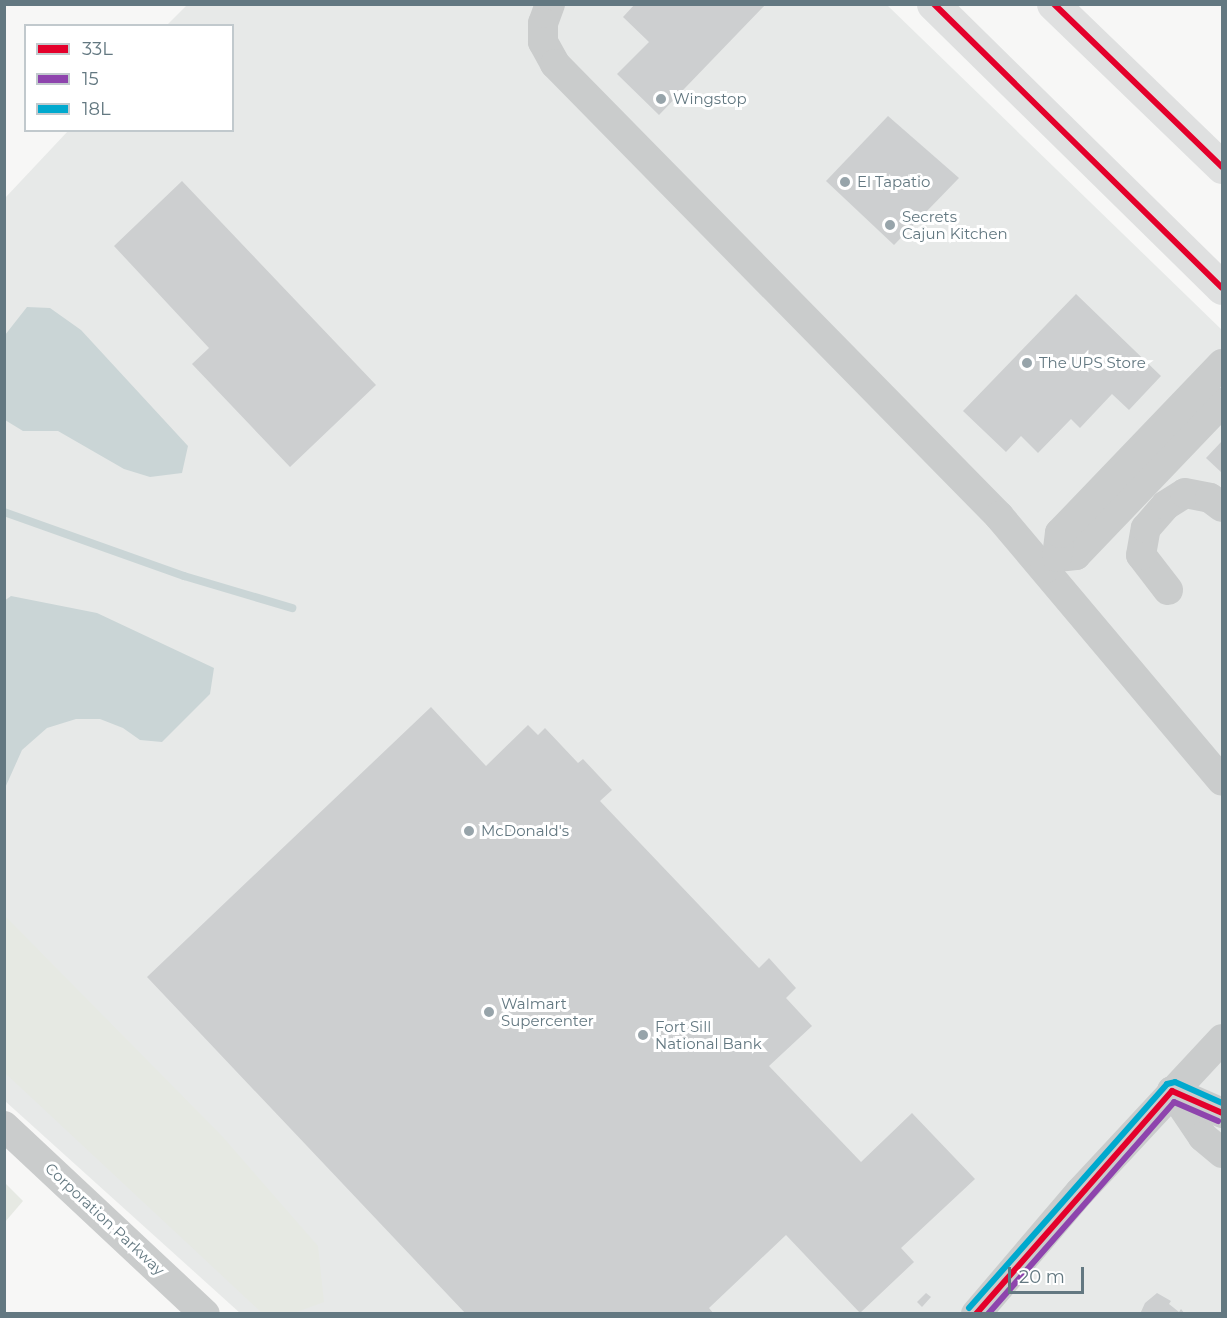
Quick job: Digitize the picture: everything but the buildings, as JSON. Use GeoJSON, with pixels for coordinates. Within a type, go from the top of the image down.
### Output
{"type":"FeatureCollection","features":[{"type":"Feature","properties":{"kind":"main road"},"geometry":{"type":"LineString","coordinates":[[933,4],[1222,288]]}},
{"type":"Feature","properties":{"kind":"main road"},"geometry":{"type":"LineString","coordinates":[[1053,4],[1222,167]]}},
{"type":"Feature","properties":{"kind":"street"},"geometry":{"type":"LineString","coordinates":[[550,4],[543,23],[543,42],[555,64],[1051,562],[1222,781]]}},
{"type":"Feature","properties":{"kind":"street"},"geometry":{"type":"LineString","coordinates":[[1051,562],[1060,533],[1222,364]]}},
{"type":"Feature","properties":{"kind":"street"},"geometry":{"type":"LineString","coordinates":[[1051,562],[1077,555],[1222,402]]}},
{"type":"Feature","properties":{"kind":"street"},"geometry":{"type":"LineString","coordinates":[[1168,590],[1141,555],[1146,528],[1166,505],[1185,494],[1210,498],[1222,507]]}},
{"type":"Feature","properties":{"kind":"street"},"geometry":{"type":"LineString","coordinates":[[976,1314],[1172,1091],[1222,1039]]}},
{"type":"Feature","properties":{"kind":"street"},"geometry":{"type":"LineString","coordinates":[[1172,1091],[1222,1113]]}},
{"type":"Feature","properties":{"kind":"street"},"geometry":{"type":"LineString","coordinates":[[1172,1091],[1203,1137],[1222,1153]]}},
{"type":"Feature","properties":{"kind":"street","name":"Corporation Parkway"},"geometry":{"type":"LineString","coordinates":[[4,1126],[205,1314]]}},
{"type":"Feature","properties":{"kind":"shaded area"},"geometry":{"type":"Polygon","coordinates":[[[187,5],[887,5],[1222,330],[1222,1313],[240,1313],[5,1101],[5,198],[67,132],[234,132],[234,24],[168,24],[187,5]]]}},
{"type":"Feature","properties":{"kind":"shaded area"},"geometry":{"type":"Polygon","coordinates":[[[27,307],[50,308],[81,330],[188,446],[182,473],[150,477],[124,469],[58,431],[23,431],[5,420],[5,335],[27,307]]]}},
{"type":"Feature","properties":{"kind":"shaded area"},"geometry":{"type":"Polygon","coordinates":[[[11,596],[97,613],[214,668],[210,694],[162,742],[140,740],[123,728],[100,719],[76,719],[47,728],[22,750],[5,788],[4,601],[11,596]]]}},
{"type":"Feature","properties":{"kind":"shaded area"},"geometry":{"type":"Polygon","coordinates":[[[5,916],[222,1136],[318,1246],[324,1302],[294,1313],[262,1313],[5,1073],[5,916]]]}},
{"type":"Feature","properties":{"kind":"shaded area"},"geometry":{"type":"Polygon","coordinates":[[[5,1183],[23,1201],[5,1222],[5,1183]]]}},
{"type":"Feature","properties":{"kind":"waterway"},"geometry":{"type":"LineString","coordinates":[[4,512],[184,576],[292,608]]}},
{"type":"Feature","properties":{"kind":"transit line","name":"33L"},"geometry":{"type":"LineString","coordinates":[[934,4],[1222,288]]}},
{"type":"Feature","properties":{"kind":"transit line","name":"33L"},"geometry":{"type":"LineString","coordinates":[[1054,4],[1222,167]]}},
{"type":"Feature","properties":{"kind":"transit line","name":"18L"},"geometry":{"type":"LineString","coordinates":[[969,1308],[1167,1084],[1175,1082],[1222,1103]]}},
{"type":"Feature","properties":{"kind":"transit line","name":"33L"},"geometry":{"type":"LineString","coordinates":[[976,1314],[1172,1091],[1222,1113]]}},
{"type":"Feature","properties":{"kind":"transit line","name":"15"},"geometry":{"type":"LineString","coordinates":[[988,1314],[1174,1102],[1218,1121]]}},
{"type":"Feature","properties":{"kind":"place","name":"Wingstop"},"geometry":{"type":"Point","coordinates":[661,99]}},
{"type":"Feature","properties":{"kind":"place","name":"El Tapatio"},"geometry":{"type":"Point","coordinates":[845,182]}},
{"type":"Feature","properties":{"kind":"place","name":"Secrets Cajun Kitchen"},"geometry":{"type":"Point","coordinates":[890,225]}},
{"type":"Feature","properties":{"kind":"place","name":"The UPS Store"},"geometry":{"type":"Point","coordinates":[1027,363]}},
{"type":"Feature","properties":{"kind":"place","name":"McDonald's"},"geometry":{"type":"Point","coordinates":[469,831]}},
{"type":"Feature","properties":{"kind":"place","name":"Walmart Supercenter"},"geometry":{"type":"Point","coordinates":[489,1012]}},
{"type":"Feature","properties":{"kind":"place","name":"Fort Sill National Bank"},"geometry":{"type":"Point","coordinates":[643,1035]}}]}
